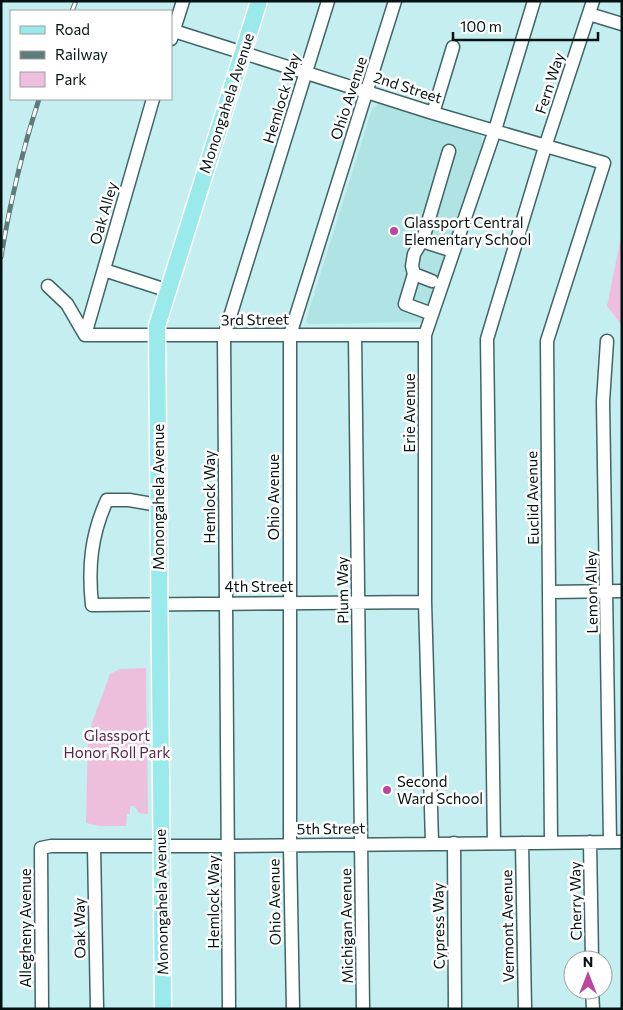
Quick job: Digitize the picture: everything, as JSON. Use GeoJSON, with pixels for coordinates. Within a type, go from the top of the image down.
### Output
{"type":"FeatureCollection","features":[{"type":"Feature","properties":{"kind":"main road","name":"Monongahela Avenue"},"geometry":{"type":"LineString","coordinates":[[163,1009],[156,336],[160,309],[258,1]]}},
{"type":"Feature","properties":{"kind":"street"},"geometry":{"type":"LineString","coordinates":[[172,35],[182,1]]}},
{"type":"Feature","properties":{"kind":"street","name":"Hemlock Way"},"geometry":{"type":"LineString","coordinates":[[229,1009],[224,336],[328,1]]}},
{"type":"Feature","properties":{"kind":"street","name":"Ohio Avenue"},"geometry":{"type":"LineString","coordinates":[[293,1009],[290,846],[290,335],[395,1]]}},
{"type":"Feature","properties":{"kind":"street","name":"Erie Avenue"},"geometry":{"type":"LineString","coordinates":[[432,843],[425,602],[425,335],[494,130],[534,1]]}},
{"type":"Feature","properties":{"kind":"street","name":"Fern Way"},"geometry":{"type":"LineString","coordinates":[[494,844],[487,339],[489,325],[516,249],[545,147],[593,1]]}},
{"type":"Feature","properties":{"kind":"street"},"geometry":{"type":"LineString","coordinates":[[589,14],[622,24]]}},
{"type":"Feature","properties":{"kind":"street","name":"2nd Street"},"geometry":{"type":"LineString","coordinates":[[172,35],[243,51],[433,113],[604,163]]}},
{"type":"Feature","properties":{"kind":"street"},"geometry":{"type":"LineString","coordinates":[[433,113],[453,47]]}},
{"type":"Feature","properties":{"kind":"street","name":"Oak Alley"},"geometry":{"type":"LineString","coordinates":[[85,336],[153,100]]}},
{"type":"Feature","properties":{"kind":"street"},"geometry":{"type":"LineString","coordinates":[[432,314],[405,304],[414,274],[412,266],[414,254],[422,241],[449,151]]}},
{"type":"Feature","properties":{"kind":"street","name":"Euclid Avenue"},"geometry":{"type":"LineString","coordinates":[[551,842],[547,342],[604,163]]}},
{"type":"Feature","properties":{"kind":"street"},"geometry":{"type":"LineString","coordinates":[[422,241],[453,251]]}},
{"type":"Feature","properties":{"kind":"street"},"geometry":{"type":"LineString","coordinates":[[104,270],[166,290]]}},
{"type":"Feature","properties":{"kind":"street"},"geometry":{"type":"LineString","coordinates":[[414,274],[432,281]]}},
{"type":"Feature","properties":{"kind":"street"},"geometry":{"type":"LineString","coordinates":[[48,286],[68,304],[85,336]]}},
{"type":"Feature","properties":{"kind":"street","name":"Plum Way"},"geometry":{"type":"LineString","coordinates":[[355,335],[362,844]]}},
{"type":"Feature","properties":{"kind":"street","name":"3rd Street"},"geometry":{"type":"LineString","coordinates":[[85,336],[425,335]]}},
{"type":"Feature","properties":{"kind":"street","name":"Lemon Alley"},"geometry":{"type":"LineString","coordinates":[[607,341],[603,401],[607,591],[616,842]]}},
{"type":"Feature","properties":{"kind":"street","name":"4th Street"},"geometry":{"type":"LineString","coordinates":[[158,504],[129,500],[108,500],[97,522],[92,550],[90,584],[92,605],[425,602]]}},
{"type":"Feature","properties":{"kind":"street"},"geometry":{"type":"LineString","coordinates":[[549,592],[622,591]]}},
{"type":"Feature","properties":{"kind":"street","name":"Cherry Way"},"geometry":{"type":"LineString","coordinates":[[590,842],[592,950]]}},
{"type":"Feature","properties":{"kind":"street","name":"5th Street"},"geometry":{"type":"LineString","coordinates":[[41,848],[51,846],[290,846],[616,842]]}},
{"type":"Feature","properties":{"kind":"street","name":"Vermont Avenue"},"geometry":{"type":"LineString","coordinates":[[522,843],[525,1009]]}},
{"type":"Feature","properties":{"kind":"street","name":"Michigan Avenue"},"geometry":{"type":"LineString","coordinates":[[362,844],[363,1009]]}},
{"type":"Feature","properties":{"kind":"street","name":"Cypress Way"},"geometry":{"type":"LineString","coordinates":[[454,844],[455,1009]]}},
{"type":"Feature","properties":{"kind":"street","name":"Oak Way"},"geometry":{"type":"LineString","coordinates":[[94,846],[97,1009]]}},
{"type":"Feature","properties":{"kind":"street","name":"Allegheny Avenue"},"geometry":{"type":"LineString","coordinates":[[41,848],[42,1009]]}},
{"type":"Feature","properties":{"kind":"shaded area","name":"Glassport Central Elementary School"},"geometry":{"type":"Polygon","coordinates":[[[380,103],[478,133],[482,137],[482,144],[425,322],[309,324],[306,322],[307,317],[372,109],[380,103]]]}},
{"type":"Feature","properties":{"kind":"green space"},"geometry":{"type":"Polygon","coordinates":[[[622,232],[622,326],[607,306],[622,232]]]}},
{"type":"Feature","properties":{"kind":"green space","name":"Glassport Honor Roll Park"},"geometry":{"type":"Polygon","coordinates":[[[146,668],[148,814],[139,813],[134,806],[130,806],[130,814],[127,814],[126,826],[100,826],[86,823],[88,734],[110,674],[120,669],[146,668]]]}},
{"type":"Feature","properties":{"kind":"railway"},"geometry":{"type":"LineString","coordinates":[[72,10],[76,1]]}},
{"type":"Feature","properties":{"kind":"railway"},"geometry":{"type":"LineString","coordinates":[[1,257],[17,177],[39,100]]}},
{"type":"Feature","properties":{"kind":"place","name":"Glassport Central Elementary School"},"geometry":{"type":"Point","coordinates":[394,231]}},
{"type":"Feature","properties":{"kind":"place","name":"Second Ward School"},"geometry":{"type":"Point","coordinates":[387,790]}}]}
